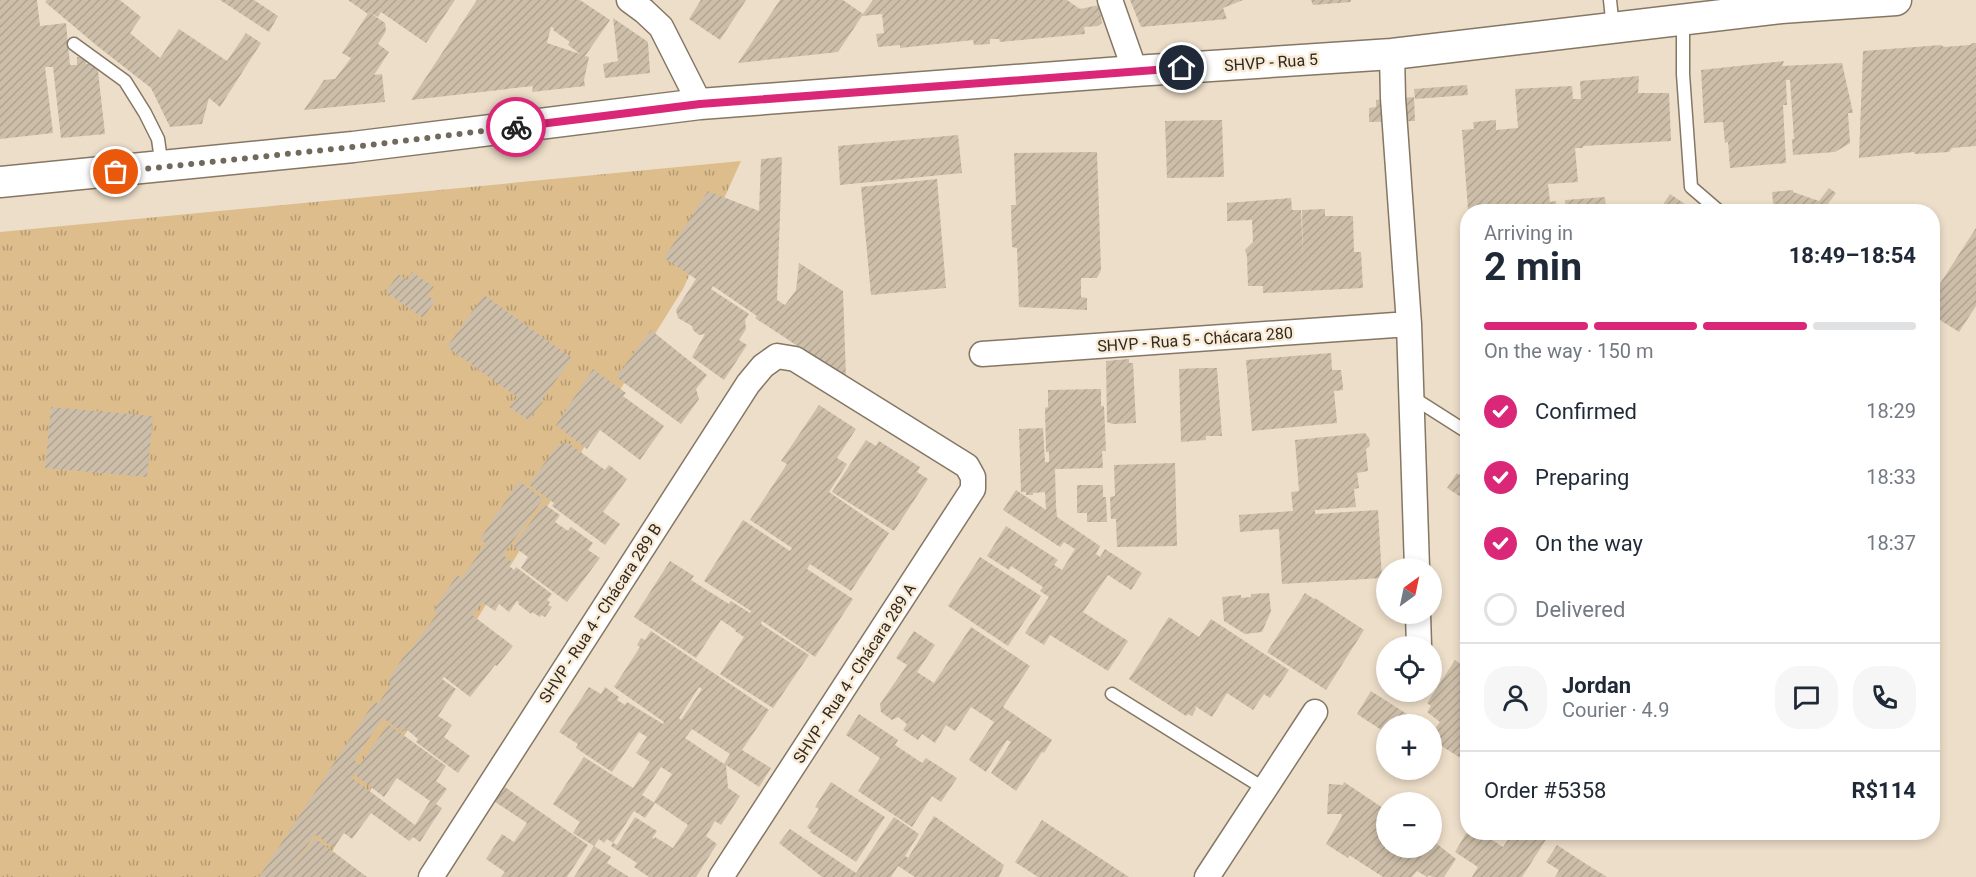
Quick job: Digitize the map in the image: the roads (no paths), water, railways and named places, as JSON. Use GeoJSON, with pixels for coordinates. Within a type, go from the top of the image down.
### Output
{"type":"FeatureCollection","features":[{"type":"Feature","properties":{"kind":"street"},"geometry":{"type":"LineString","coordinates":[[628,0],[661,27],[700,104]]}},
{"type":"Feature","properties":{"kind":"street"},"geometry":{"type":"LineString","coordinates":[[1110,0],[1135,70]]}},
{"type":"Feature","properties":{"kind":"street","name":"SHVP - Rua 5"},"geometry":{"type":"LineString","coordinates":[[0,182],[353,147],[700,104],[1135,70],[1392,54],[1612,14],[1683,20],[1780,4],[1896,0]]}},
{"type":"Feature","properties":{"kind":"street"},"geometry":{"type":"LineString","coordinates":[[1392,54],[1409,324],[1417,558]]}},
{"type":"Feature","properties":{"kind":"street","name":"SHVP - Rua 5 - Chácara 280"},"geometry":{"type":"LineString","coordinates":[[982,354],[1409,324]]}},
{"type":"Feature","properties":{"kind":"street","name":"SHVP - Rua 4 - Chácara 289 B"},"geometry":{"type":"LineString","coordinates":[[431,877],[748,384],[763,366],[777,356],[795,359],[967,466]]}},
{"type":"Feature","properties":{"kind":"street","name":"SHVP - Rua 4 - Chácara 289 A"},"geometry":{"type":"LineString","coordinates":[[721,877],[973,489],[973,477],[967,466]]}},
{"type":"Feature","properties":{"kind":"street"},"geometry":{"type":"LineString","coordinates":[[1207,877],[1315,712]]}},
{"type":"Feature","properties":{"kind":"lane"},"geometry":{"type":"LineString","coordinates":[[1683,20],[1683,74],[1691,187],[1711,204]]}},
{"type":"Feature","properties":{"kind":"lane"},"geometry":{"type":"LineString","coordinates":[[74,44],[125,81],[145,112],[158,139],[162,167]]}},
{"type":"Feature","properties":{"kind":"lane"},"geometry":{"type":"LineString","coordinates":[[1412,397],[1460,428]]}},
{"type":"Feature","properties":{"kind":"lane"},"geometry":{"type":"LineString","coordinates":[[1112,694],[1265,789]]}}]}
